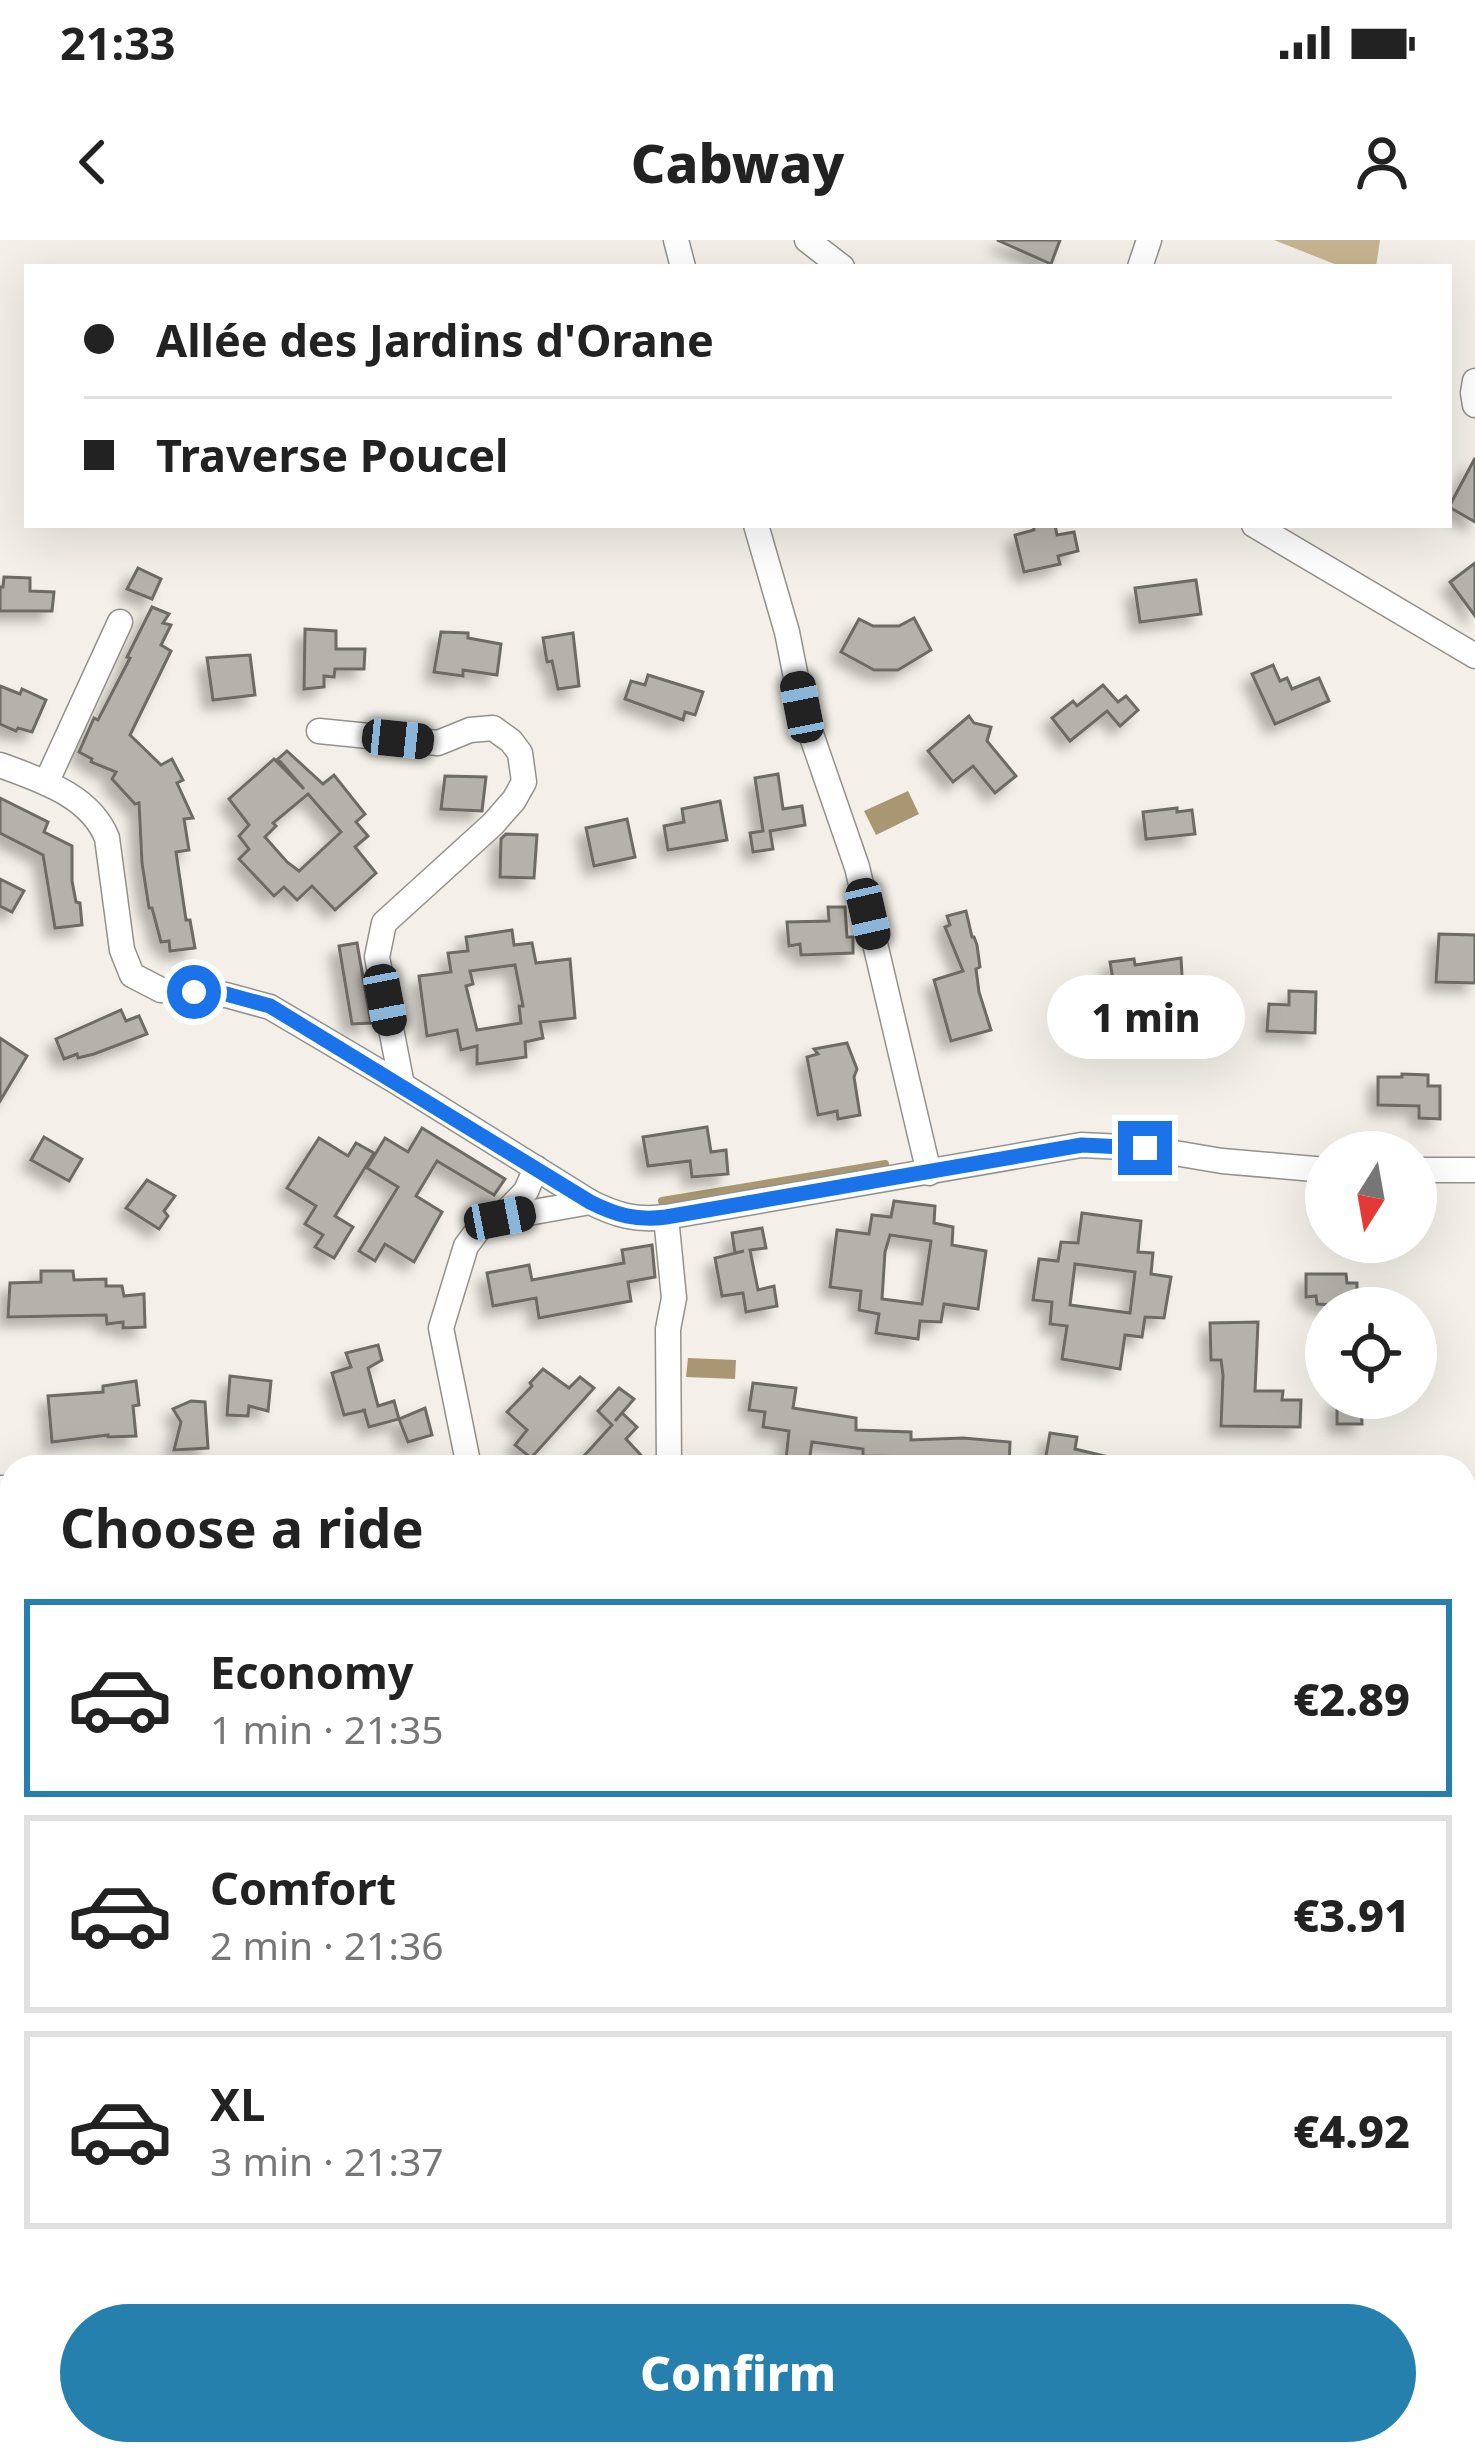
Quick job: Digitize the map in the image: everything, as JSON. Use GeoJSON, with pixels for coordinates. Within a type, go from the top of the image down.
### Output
{"type":"FeatureCollection","features":[{"type":"Feature","properties":{"kind":"street"},"geometry":{"type":"LineString","coordinates":[[807,240],[838,264]]}},
{"type":"Feature","properties":{"kind":"street"},"geometry":{"type":"LineString","coordinates":[[1475,382],[1475,405]]}},
{"type":"Feature","properties":{"kind":"street"},"geometry":{"type":"LineString","coordinates":[[758,528],[802,707],[857,867],[929,1173]]}},
{"type":"Feature","properties":{"kind":"street"},"geometry":{"type":"LineString","coordinates":[[1259,528],[1475,656]]}},
{"type":"Feature","properties":{"kind":"street"},"geometry":{"type":"LineString","coordinates":[[46,782],[120,622]]}},
{"type":"Feature","properties":{"kind":"street"},"geometry":{"type":"LineString","coordinates":[[319,731],[437,743],[470,730],[493,728],[520,753],[524,782],[514,800],[384,923],[377,957],[402,1085]]}},
{"type":"Feature","properties":{"kind":"street"},"geometry":{"type":"LineString","coordinates":[[0,765],[46,782],[82,803],[101,823],[122,950],[132,976],[161,990],[226,994],[270,1006],[618,1216],[666,1217],[1082,1145],[1305,1168]]}},
{"type":"Feature","properties":{"kind":"street"},"geometry":{"type":"LineString","coordinates":[[500,1218],[526,1191],[536,1168]]}},
{"type":"Feature","properties":{"kind":"street"},"geometry":{"type":"LineString","coordinates":[[1437,1170],[1475,1170]]}},
{"type":"Feature","properties":{"kind":"street"},"geometry":{"type":"LineString","coordinates":[[467,1455],[441,1328],[466,1246],[482,1226],[500,1218],[590,1202]]}},
{"type":"Feature","properties":{"kind":"street"},"geometry":{"type":"LineString","coordinates":[[666,1217],[674,1298],[668,1329],[669,1455]]}},
{"type":"Feature","properties":{"kind":"shaded area"},"geometry":{"type":"Polygon","coordinates":[[[1274,240],[1380,240],[1376,264],[1334,264],[1274,240]]]}},
{"type":"Feature","properties":{"kind":"shaded area"},"geometry":{"type":"Polygon","coordinates":[[[908,791],[919,814],[876,835],[864,811],[908,791]]]}},
{"type":"Feature","properties":{"kind":"shaded area"},"geometry":{"type":"Polygon","coordinates":[[[688,1358],[736,1360],[735,1379],[686,1377],[688,1358]]]}},
{"type":"Feature","properties":{"kind":"building"},"geometry":{"type":"Polygon","coordinates":[[[997,240],[1060,240],[1051,264],[997,240]]]}},
{"type":"Feature","properties":{"kind":"building"},"geometry":{"type":"Polygon","coordinates":[[[1475,458],[1475,522],[1452,509],[1475,458]]]}},
{"type":"Feature","properties":{"kind":"building"},"geometry":{"type":"Polygon","coordinates":[[[1056,528],[1057,535],[1074,532],[1078,551],[1058,556],[1060,564],[1024,572],[1015,535],[1056,528]]]}},
{"type":"Feature","properties":{"kind":"building"},"geometry":{"type":"Polygon","coordinates":[[[1475,563],[1475,616],[1450,582],[1475,563]]]}},
{"type":"Feature","properties":{"kind":"building"},"geometry":{"type":"Polygon","coordinates":[[[138,568],[161,579],[152,599],[127,589],[138,568]]]}},
{"type":"Feature","properties":{"kind":"building"},"geometry":{"type":"Polygon","coordinates":[[[4,577],[30,578],[30,591],[54,592],[52,611],[0,611],[4,577]]]}},
{"type":"Feature","properties":{"kind":"building"},"geometry":{"type":"Polygon","coordinates":[[[1196,580],[1201,614],[1140,622],[1135,588],[1196,580]]]}},
{"type":"Feature","properties":{"kind":"building"},"geometry":{"type":"Polygon","coordinates":[[[152,607],[169,614],[163,623],[171,625],[161,645],[171,651],[130,735],[161,765],[172,759],[193,818],[184,819],[189,850],[176,852],[195,948],[170,951],[169,941],[161,942],[149,908],[139,803],[112,779],[116,772],[79,752],[152,607]]]}},
{"type":"Feature","properties":{"kind":"building"},"geometry":{"type":"Polygon","coordinates":[[[914,618],[931,650],[898,670],[874,670],[841,652],[859,619],[873,626],[899,626],[914,618]]]}},
{"type":"Feature","properties":{"kind":"building"},"geometry":{"type":"Polygon","coordinates":[[[305,629],[336,631],[336,649],[365,649],[364,669],[335,669],[334,677],[324,676],[324,687],[304,689],[305,629]]]}},
{"type":"Feature","properties":{"kind":"building"},"geometry":{"type":"Polygon","coordinates":[[[441,632],[468,633],[468,638],[501,644],[497,675],[434,672],[441,632]]]}},
{"type":"Feature","properties":{"kind":"building"},"geometry":{"type":"Polygon","coordinates":[[[573,633],[579,686],[558,689],[543,638],[573,633]]]}},
{"type":"Feature","properties":{"kind":"building"},"geometry":{"type":"Polygon","coordinates":[[[250,655],[255,695],[213,700],[207,658],[250,655]]]}},
{"type":"Feature","properties":{"kind":"building"},"geometry":{"type":"Polygon","coordinates":[[[1273,665],[1280,681],[1287,678],[1292,689],[1319,678],[1329,701],[1275,724],[1252,674],[1273,665]]]}},
{"type":"Feature","properties":{"kind":"building"},"geometry":{"type":"Polygon","coordinates":[[[648,675],[703,692],[695,715],[685,712],[683,720],[625,699],[631,681],[645,685],[648,675]]]}},
{"type":"Feature","properties":{"kind":"building"},"geometry":{"type":"Polygon","coordinates":[[[1103,685],[1118,702],[1126,696],[1138,710],[1120,726],[1107,711],[1070,741],[1052,718],[1103,685]]]}},
{"type":"Feature","properties":{"kind":"building"},"geometry":{"type":"Polygon","coordinates":[[[0,686],[46,700],[32,732],[0,724],[0,686]]]}},
{"type":"Feature","properties":{"kind":"building"},"geometry":{"type":"Polygon","coordinates":[[[969,716],[974,723],[991,727],[987,741],[1016,776],[995,793],[973,766],[953,782],[928,751],[969,716]]]}},
{"type":"Feature","properties":{"kind":"building"},"geometry":{"type":"Polygon","coordinates":[[[287,751],[323,784],[334,775],[365,814],[356,822],[368,836],[355,847],[376,873],[335,910],[312,886],[297,900],[284,887],[274,896],[239,859],[249,849],[239,836],[249,825],[229,799],[274,759],[304,789],[278,759],[287,751]],[[308,794],[273,823],[276,826],[265,837],[299,871],[341,832],[308,794]]]}},
{"type":"Feature","properties":{"kind":"building"},"geometry":{"type":"Polygon","coordinates":[[[778,774],[783,809],[802,806],[805,825],[770,831],[773,849],[753,852],[750,833],[763,831],[755,778],[778,774]]]}},
{"type":"Feature","properties":{"kind":"building"},"geometry":{"type":"Polygon","coordinates":[[[445,776],[486,777],[482,811],[441,809],[445,776]]]}},
{"type":"Feature","properties":{"kind":"building"},"geometry":{"type":"Polygon","coordinates":[[[0,798],[48,822],[44,832],[72,846],[72,881],[82,925],[55,928],[43,855],[0,833],[0,798]]]}},
{"type":"Feature","properties":{"kind":"building"},"geometry":{"type":"Polygon","coordinates":[[[720,801],[727,840],[668,850],[664,826],[684,822],[682,809],[720,801]]]}},
{"type":"Feature","properties":{"kind":"building"},"geometry":{"type":"Polygon","coordinates":[[[1177,808],[1177,812],[1192,810],[1195,834],[1146,839],[1143,812],[1177,808]]]}},
{"type":"Feature","properties":{"kind":"building"},"geometry":{"type":"Polygon","coordinates":[[[627,819],[635,857],[594,866],[586,828],[627,819]]]}},
{"type":"Feature","properties":{"kind":"building"},"geometry":{"type":"Polygon","coordinates":[[[506,834],[537,835],[534,878],[500,877],[501,839],[506,834]]]}},
{"type":"Feature","properties":{"kind":"building"},"geometry":{"type":"Polygon","coordinates":[[[0,879],[24,891],[12,912],[0,906],[0,879]]]}},
{"type":"Feature","properties":{"kind":"building"},"geometry":{"type":"Polygon","coordinates":[[[828,907],[845,907],[853,953],[801,955],[800,944],[789,946],[787,922],[829,921],[828,907]]]}},
{"type":"Feature","properties":{"kind":"building"},"geometry":{"type":"Polygon","coordinates":[[[966,911],[977,945],[979,992],[991,1030],[951,1041],[934,980],[963,971],[945,927],[950,925],[947,916],[966,911]]]}},
{"type":"Feature","properties":{"kind":"building"},"geometry":{"type":"Polygon","coordinates":[[[512,930],[514,945],[532,943],[536,963],[570,959],[575,1018],[540,1022],[543,1038],[525,1042],[526,1057],[477,1064],[477,1046],[461,1050],[457,1030],[427,1036],[419,976],[451,972],[448,953],[468,951],[466,937],[512,930]],[[515,965],[470,971],[473,984],[466,986],[477,1030],[521,1023],[519,1006],[523,1006],[515,965]]]}},
{"type":"Feature","properties":{"kind":"building"},"geometry":{"type":"Polygon","coordinates":[[[1439,934],[1475,935],[1475,983],[1436,982],[1439,934]]]}},
{"type":"Feature","properties":{"kind":"building"},"geometry":{"type":"Polygon","coordinates":[[[357,943],[371,1023],[352,1024],[339,946],[357,943]]]}},
{"type":"Feature","properties":{"kind":"building"},"geometry":{"type":"Polygon","coordinates":[[[1181,958],[1183,993],[1117,1004],[1110,962],[1134,959],[1135,965],[1181,958]]]}},
{"type":"Feature","properties":{"kind":"building"},"geometry":{"type":"Polygon","coordinates":[[[1289,991],[1316,992],[1315,1033],[1267,1031],[1269,1004],[1289,1005],[1289,991]]]}},
{"type":"Feature","properties":{"kind":"building"},"geometry":{"type":"Polygon","coordinates":[[[121,1010],[126,1021],[139,1016],[147,1034],[94,1054],[64,1059],[56,1039],[121,1010]]]}},
{"type":"Feature","properties":{"kind":"building"},"geometry":{"type":"Polygon","coordinates":[[[0,1038],[27,1056],[0,1101],[0,1038]]]}},
{"type":"Feature","properties":{"kind":"building"},"geometry":{"type":"Polygon","coordinates":[[[847,1043],[857,1069],[860,1115],[838,1119],[837,1111],[818,1115],[807,1057],[818,1054],[814,1049],[847,1043]]]}},
{"type":"Feature","properties":{"kind":"building"},"geometry":{"type":"Polygon","coordinates":[[[1428,1075],[1428,1086],[1440,1086],[1440,1119],[1419,1118],[1419,1106],[1378,1105],[1378,1077],[1428,1075]]]}},
{"type":"Feature","properties":{"kind":"building"},"geometry":{"type":"Polygon","coordinates":[[[707,1127],[711,1152],[726,1150],[728,1174],[692,1177],[690,1161],[648,1166],[643,1137],[707,1127]]]}},
{"type":"Feature","properties":{"kind":"building"},"geometry":{"type":"Polygon","coordinates":[[[422,1128],[505,1179],[494,1195],[437,1161],[416,1196],[442,1212],[414,1262],[385,1244],[375,1261],[359,1251],[398,1187],[367,1168],[385,1138],[408,1152],[422,1128]]]}},
{"type":"Feature","properties":{"kind":"building"},"geometry":{"type":"Polygon","coordinates":[[[44,1137],[82,1159],[69,1181],[31,1160],[44,1137]]]}},
{"type":"Feature","properties":{"kind":"building"},"geometry":{"type":"Polygon","coordinates":[[[319,1138],[348,1156],[356,1143],[374,1153],[335,1216],[353,1227],[334,1258],[315,1247],[323,1235],[305,1224],[316,1206],[287,1188],[319,1138]]]}},
{"type":"Feature","properties":{"kind":"building"},"geometry":{"type":"Polygon","coordinates":[[[147,1180],[175,1196],[159,1229],[126,1208],[147,1180]]]}},
{"type":"Feature","properties":{"kind":"building"},"geometry":{"type":"Polygon","coordinates":[[[894,1201],[935,1206],[934,1223],[953,1227],[952,1245],[986,1251],[978,1309],[944,1304],[941,1322],[920,1321],[918,1339],[876,1333],[879,1314],[859,1310],[861,1291],[830,1287],[837,1230],[869,1234],[872,1215],[891,1217],[894,1201]],[[890,1235],[882,1299],[922,1304],[931,1241],[890,1235]]]}},
{"type":"Feature","properties":{"kind":"building"},"geometry":{"type":"Polygon","coordinates":[[[1082,1213],[1141,1221],[1138,1252],[1153,1253],[1151,1274],[1171,1277],[1164,1318],[1145,1317],[1142,1337],[1125,1335],[1120,1369],[1062,1359],[1067,1326],[1050,1324],[1052,1302],[1033,1300],[1039,1259],[1058,1261],[1061,1242],[1078,1243],[1082,1213]],[[1075,1264],[1070,1305],[1130,1313],[1135,1272],[1075,1264]]]}},
{"type":"Feature","properties":{"kind":"building"},"geometry":{"type":"Polygon","coordinates":[[[762,1228],[766,1248],[750,1250],[758,1290],[774,1286],[777,1306],[746,1312],[743,1293],[722,1296],[715,1258],[744,1251],[735,1253],[732,1233],[762,1228]]]}},
{"type":"Feature","properties":{"kind":"building"},"geometry":{"type":"Polygon","coordinates":[[[652,1245],[655,1277],[628,1282],[631,1301],[539,1318],[536,1298],[493,1306],[487,1273],[529,1265],[532,1280],[624,1263],[622,1250],[652,1245]]]}},
{"type":"Feature","properties":{"kind":"building"},"geometry":{"type":"Polygon","coordinates":[[[41,1271],[73,1271],[74,1280],[106,1279],[106,1286],[122,1286],[124,1296],[144,1294],[145,1327],[107,1324],[106,1315],[8,1317],[10,1283],[41,1282],[41,1271]]]}},
{"type":"Feature","properties":{"kind":"building"},"geometry":{"type":"Polygon","coordinates":[[[1306,1274],[1346,1274],[1347,1283],[1357,1283],[1357,1287],[1306,1287],[1306,1274]]]}},
{"type":"Feature","properties":{"kind":"building"},"geometry":{"type":"Polygon","coordinates":[[[1258,1322],[1255,1391],[1283,1391],[1282,1400],[1301,1400],[1300,1427],[1221,1426],[1223,1375],[1221,1360],[1211,1360],[1210,1323],[1258,1322]]]}},
{"type":"Feature","properties":{"kind":"building"},"geometry":{"type":"Polygon","coordinates":[[[378,1345],[382,1360],[368,1368],[378,1406],[394,1401],[399,1419],[369,1427],[364,1410],[344,1415],[332,1373],[351,1367],[346,1353],[378,1345]]]}},
{"type":"Feature","properties":{"kind":"building"},"geometry":{"type":"Polygon","coordinates":[[[543,1369],[569,1388],[580,1377],[594,1388],[534,1455],[515,1445],[527,1430],[507,1412],[543,1369]]]}},
{"type":"Feature","properties":{"kind":"building"},"geometry":{"type":"Polygon","coordinates":[[[230,1376],[271,1381],[268,1411],[249,1406],[248,1416],[227,1415],[230,1376]]]}},
{"type":"Feature","properties":{"kind":"building"},"geometry":{"type":"Polygon","coordinates":[[[136,1381],[136,1436],[52,1442],[48,1396],[103,1392],[103,1386],[136,1381]]]}},
{"type":"Feature","properties":{"kind":"building"},"geometry":{"type":"Polygon","coordinates":[[[753,1383],[796,1388],[793,1408],[856,1418],[856,1430],[911,1432],[911,1440],[1010,1442],[1009,1455],[863,1455],[863,1449],[812,1442],[810,1455],[786,1455],[789,1431],[763,1427],[765,1412],[749,1410],[753,1383]]]}},
{"type":"Feature","properties":{"kind":"building"},"geometry":{"type":"Polygon","coordinates":[[[619,1388],[634,1399],[615,1421],[622,1413],[637,1427],[626,1439],[641,1455],[585,1455],[612,1425],[598,1411],[619,1388]]]}},
{"type":"Feature","properties":{"kind":"building"},"geometry":{"type":"Polygon","coordinates":[[[191,1401],[205,1402],[208,1448],[174,1450],[181,1422],[173,1409],[191,1401]]]}},
{"type":"Feature","properties":{"kind":"building"},"geometry":{"type":"Polygon","coordinates":[[[425,1408],[432,1435],[408,1442],[399,1419],[425,1408]]]}},
{"type":"Feature","properties":{"kind":"building"},"geometry":{"type":"Polygon","coordinates":[[[1337,1419],[1362,1419],[1362,1424],[1337,1424],[1337,1419]]]}},
{"type":"Feature","properties":{"kind":"building"},"geometry":{"type":"Polygon","coordinates":[[[1050,1433],[1077,1437],[1075,1449],[1100,1455],[1046,1455],[1050,1433]]]}},
{"type":"Feature","properties":{"kind":"waterway"},"geometry":{"type":"LineString","coordinates":[[662,1201],[885,1164]]}},
{"type":"Feature","properties":{"kind":"route"},"geometry":{"type":"LineString","coordinates":[[194,992],[226,994],[270,1006],[618,1216],[666,1217],[1082,1145],[1145,1148]]}}]}
